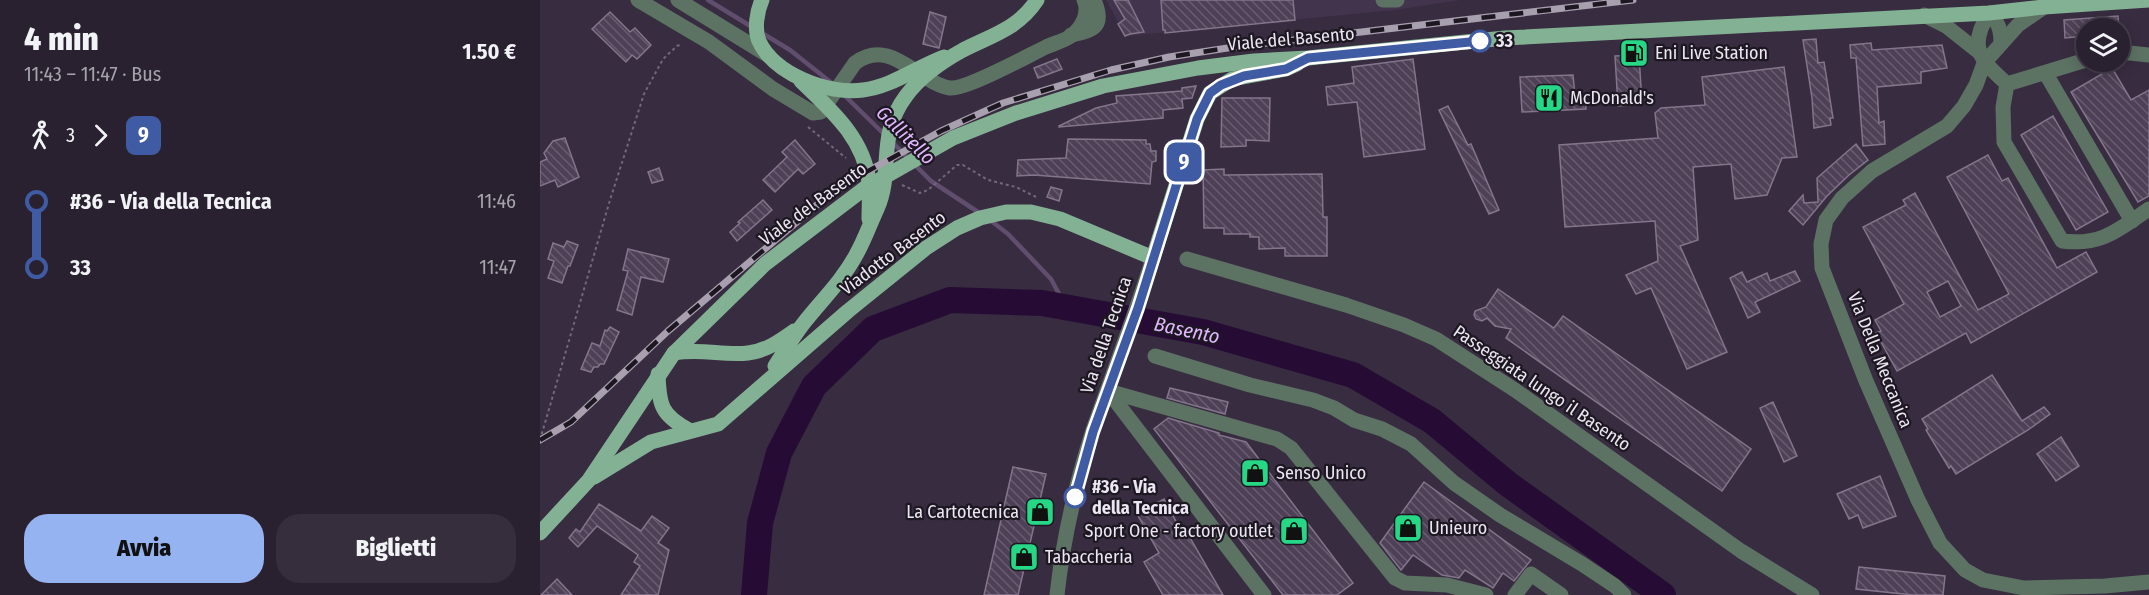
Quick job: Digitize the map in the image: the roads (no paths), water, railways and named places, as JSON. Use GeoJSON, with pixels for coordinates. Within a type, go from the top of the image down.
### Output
{"type":"FeatureCollection","features":[{"type":"Feature","properties":{"kind":"main road"},"geometry":{"type":"LineString","coordinates":[[793,74],[826,88],[848,91],[881,86],[924,64],[961,51],[1008,29],[1028,14],[1036,0]]}},
{"type":"Feature","properties":{"kind":"main road","name":"Viale del Basento"},"geometry":{"type":"LineString","coordinates":[[540,533],[589,480],[674,353],[765,264],[865,188],[953,138],[1057,99],[1103,86],[1175,72],[1254,61],[1308,58],[1505,38],[1989,13],[2089,2],[2149,0]]}},
{"type":"Feature","properties":{"kind":"main road"},"geometry":{"type":"LineString","coordinates":[[761,1],[757,20],[758,39],[769,56],[793,74],[834,112],[855,138],[869,182],[869,225]]}},
{"type":"Feature","properties":{"kind":"main road"},"geometry":{"type":"LineString","coordinates":[[764,383],[803,324],[832,291],[856,256],[878,206],[890,125],[897,110],[919,82],[961,51]]}},
{"type":"Feature","properties":{"kind":"main road"},"geometry":{"type":"LineString","coordinates":[[1210,93],[1232,80],[1286,69],[1308,58]]}},
{"type":"Feature","properties":{"kind":"main road"},"geometry":{"type":"LineString","coordinates":[[1175,72],[1199,75],[1206,79],[1210,84],[1210,93]]}},
{"type":"Feature","properties":{"kind":"main road","name":"Via della Tecnica"},"geometry":{"type":"LineString","coordinates":[[1153,258],[1197,119],[1210,93]]}},
{"type":"Feature","properties":{"kind":"main road","name":"Viadotto Basento"},"geometry":{"type":"LineString","coordinates":[[689,430],[704,429],[718,424],[926,248],[957,228],[980,218],[1014,212],[1031,212],[1060,219],[1153,258]]}},
{"type":"Feature","properties":{"kind":"main road"},"geometry":{"type":"LineString","coordinates":[[674,353],[692,350],[750,353],[776,344],[803,324]]}},
{"type":"Feature","properties":{"kind":"main road"},"geometry":{"type":"LineString","coordinates":[[658,374],[659,398],[665,413],[689,430]]}},
{"type":"Feature","properties":{"kind":"main road","name":"Viale del Basento"},"geometry":{"type":"LineString","coordinates":[[589,480],[651,442],[689,430]]}},
{"type":"Feature","properties":{"kind":"street"},"geometry":{"type":"LineString","coordinates":[[638,0],[708,42],[797,105],[813,113],[821,112],[855,63],[863,57],[876,54],[892,57],[952,89],[984,78],[1071,35],[1087,32],[1096,27],[1099,13],[1094,0]]}},
{"type":"Feature","properties":{"kind":"street"},"geometry":{"type":"LineString","coordinates":[[1071,35],[1086,15],[1084,0]]}},
{"type":"Feature","properties":{"kind":"street"},"geometry":{"type":"LineString","coordinates":[[1383,0],[1397,0]]}},
{"type":"Feature","properties":{"kind":"street"},"geometry":{"type":"LineString","coordinates":[[681,2],[769,56]]}},
{"type":"Feature","properties":{"kind":"street"},"geometry":{"type":"LineString","coordinates":[[1982,58],[2001,44],[2018,25],[2044,7]]}},
{"type":"Feature","properties":{"kind":"street"},"geometry":{"type":"LineString","coordinates":[[1982,58],[1978,37],[1989,13],[2001,31],[2001,44]]}},
{"type":"Feature","properties":{"kind":"street"},"geometry":{"type":"LineString","coordinates":[[1924,15],[1946,26],[2007,84]]}},
{"type":"Feature","properties":{"kind":"street"},"geometry":{"type":"LineString","coordinates":[[2130,53],[2149,55]]}},
{"type":"Feature","properties":{"kind":"street","name":"Via Della Meccanica"},"geometry":{"type":"LineString","coordinates":[[1982,58],[1976,85],[1964,106],[1947,126],[1872,171],[1842,198],[1826,220],[1821,244],[1822,268],[1866,381],[1918,500],[1940,543],[1965,570],[1983,580],[2024,588],[2105,590],[2149,582]]}},
{"type":"Feature","properties":{"kind":"street"},"geometry":{"type":"LineString","coordinates":[[2007,84],[2076,64]]}},
{"type":"Feature","properties":{"kind":"street"},"geometry":{"type":"LineString","coordinates":[[2046,74],[2132,220]]}},
{"type":"Feature","properties":{"kind":"street"},"geometry":{"type":"LineString","coordinates":[[2007,84],[2003,107],[2004,142],[2062,241],[2079,243],[2104,239],[2149,209]]}},
{"type":"Feature","properties":{"kind":"street","name":"Via della Tecnica"},"geometry":{"type":"LineString","coordinates":[[1057,595],[1063,551],[1079,480],[1093,432],[1138,308],[1153,258]]}},
{"type":"Feature","properties":{"kind":"street","name":"Passeggiata lungo il Basento"},"geometry":{"type":"LineString","coordinates":[[1187,259],[1346,305],[1436,339],[1515,390],[1740,551],[1812,595]]}},
{"type":"Feature","properties":{"kind":"street"},"geometry":{"type":"LineString","coordinates":[[1155,356],[1250,385],[1313,400],[1334,408],[1354,420],[1382,429],[1411,444],[1470,494],[1523,530],[1615,586],[1624,595]]}},
{"type":"Feature","properties":{"kind":"street"},"geometry":{"type":"LineString","coordinates":[[1108,391],[1264,595]]}},
{"type":"Feature","properties":{"kind":"street"},"geometry":{"type":"LineString","coordinates":[[1108,391],[1277,439],[1291,448],[1395,578],[1406,583],[1447,585],[1486,595]]}},
{"type":"Feature","properties":{"kind":"street"},"geometry":{"type":"LineString","coordinates":[[1515,595],[1531,574],[1561,595]]}},
{"type":"Feature","properties":{"kind":"waterway","name":"Gallitello"},"geometry":{"type":"LineString","coordinates":[[708,0],[752,27]]}},
{"type":"Feature","properties":{"kind":"waterway","name":"Gallitello"},"geometry":{"type":"LineString","coordinates":[[762,33],[790,50],[833,84]]}},
{"type":"Feature","properties":{"kind":"waterway","name":"Gallitello"},"geometry":{"type":"LineString","coordinates":[[843,94],[886,136]]}},
{"type":"Feature","properties":{"kind":"waterway","name":"Gallitello"},"geometry":{"type":"LineString","coordinates":[[892,142],[931,181],[981,214]]}},
{"type":"Feature","properties":{"kind":"waterway","name":"Gallitello"},"geometry":{"type":"LineString","coordinates":[[990,220],[1008,234],[1051,279],[1066,307]]}},
{"type":"Feature","properties":{"kind":"waterway","name":"Basento"},"geometry":{"type":"LineString","coordinates":[[754,595],[760,523],[779,453],[814,386],[873,329],[950,300],[1042,303],[1203,332],[1353,375],[1432,421],[1508,484],[1663,595]]}},
{"type":"Feature","properties":{"kind":"railway"},"geometry":{"type":"LineString","coordinates":[[540,440],[571,422],[668,331],[824,199],[859,176],[941,131],[1003,103],[1111,70],[1169,57],[1234,47],[1633,0]]}},
{"type":"Feature","properties":{"kind":"place","name":"33"},"geometry":{"type":"Point","coordinates":[1480,41]}},
{"type":"Feature","properties":{"kind":"place","name":"Eni Live Station"},"geometry":{"type":"Point","coordinates":[1634,53]}},
{"type":"Feature","properties":{"kind":"place","name":"McDonald's"},"geometry":{"type":"Point","coordinates":[1549,98]}},
{"type":"Feature","properties":{"kind":"place","name":"Senso Unico"},"geometry":{"type":"Point","coordinates":[1255,473]}},
{"type":"Feature","properties":{"kind":"place","name":"#36 - Via della Tecnica"},"geometry":{"type":"Point","coordinates":[1075,497]}},
{"type":"Feature","properties":{"kind":"place","name":"La Cartotecnica"},"geometry":{"type":"Point","coordinates":[1040,512]}},
{"type":"Feature","properties":{"kind":"place","name":"Unieuro"},"geometry":{"type":"Point","coordinates":[1408,528]}},
{"type":"Feature","properties":{"kind":"place","name":"Sport One - factory outlet"},"geometry":{"type":"Point","coordinates":[1294,531]}},
{"type":"Feature","properties":{"kind":"place","name":"Tabaccheria"},"geometry":{"type":"Point","coordinates":[1024,557]}}]}
